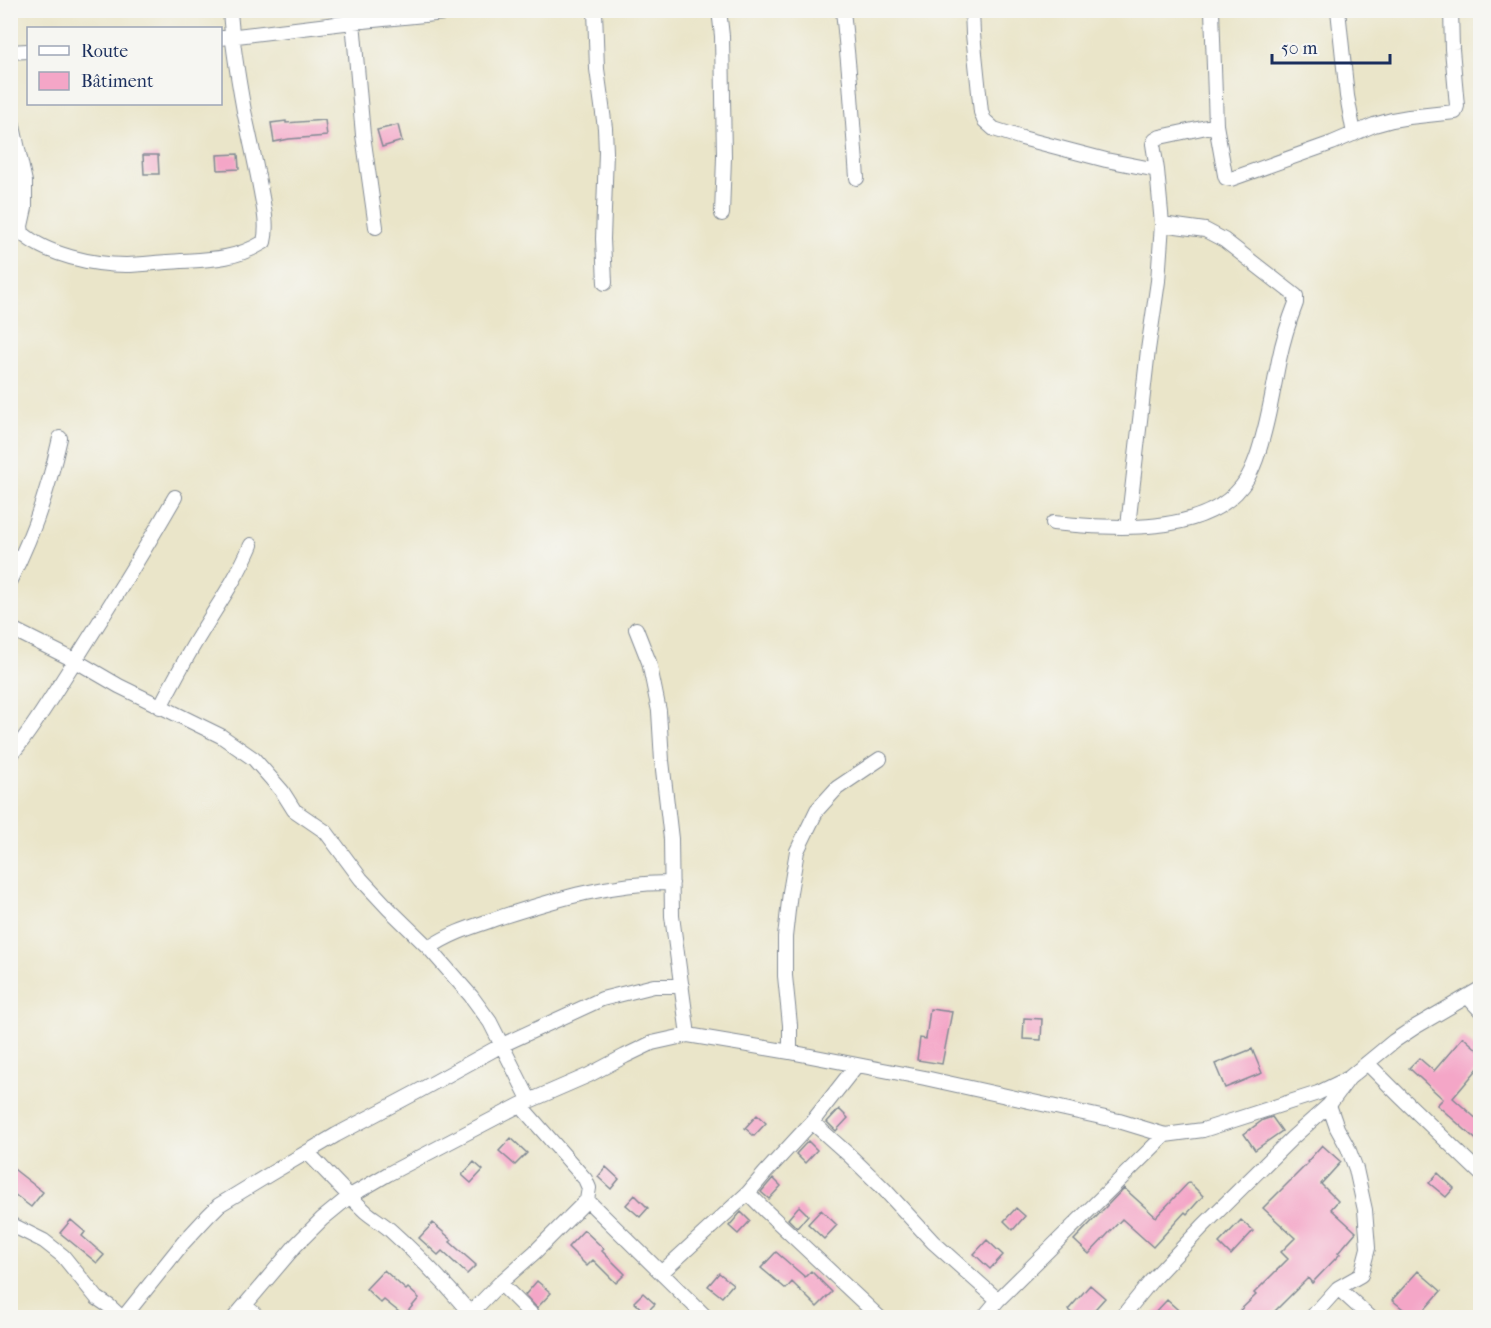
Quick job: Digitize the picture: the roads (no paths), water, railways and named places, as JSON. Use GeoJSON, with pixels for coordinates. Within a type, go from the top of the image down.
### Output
{"type":"FeatureCollection","features":[{"type":"Feature","properties":{"kind":"street"},"geometry":{"type":"LineString","coordinates":[[10,112],[25,182],[22,233],[39,246],[60,254],[103,264],[128,265],[223,259],[254,249],[264,242],[267,232],[244,111],[226,38],[230,10]]}},
{"type":"Feature","properties":{"kind":"street"},"geometry":{"type":"LineString","coordinates":[[595,10],[597,69],[605,128],[606,178],[603,239],[606,283]]}},
{"type":"Feature","properties":{"kind":"street"},"geometry":{"type":"LineString","coordinates":[[719,10],[722,36],[724,157],[722,214]]}},
{"type":"Feature","properties":{"kind":"street"},"geometry":{"type":"LineString","coordinates":[[843,10],[856,178]]}},
{"type":"Feature","properties":{"kind":"street"},"geometry":{"type":"LineString","coordinates":[[972,10],[981,112],[984,120],[994,129],[1106,160],[1157,170]]}},
{"type":"Feature","properties":{"kind":"street"},"geometry":{"type":"LineString","coordinates":[[1212,10],[1216,125],[1225,175],[1226,178],[1231,179],[1374,125],[1392,120],[1455,112],[1457,106],[1451,10]]}},
{"type":"Feature","properties":{"kind":"street"},"geometry":{"type":"LineString","coordinates":[[1338,10],[1347,96],[1354,134]]}},
{"type":"Feature","properties":{"kind":"street"},"geometry":{"type":"LineString","coordinates":[[226,38],[352,16],[472,11]]}},
{"type":"Feature","properties":{"kind":"street"},"geometry":{"type":"LineString","coordinates":[[352,16],[363,135],[376,227]]}},
{"type":"Feature","properties":{"kind":"street"},"geometry":{"type":"LineString","coordinates":[[10,52],[27,51]]}},
{"type":"Feature","properties":{"kind":"street"},"geometry":{"type":"LineString","coordinates":[[1128,526],[1158,281],[1162,224],[1153,144],[1160,137],[1216,125]]}},
{"type":"Feature","properties":{"kind":"street"},"geometry":{"type":"LineString","coordinates":[[1053,523],[1088,526],[1155,525],[1208,513],[1227,501],[1242,486],[1252,468],[1263,438],[1279,359],[1296,303],[1296,296],[1224,240],[1205,230],[1162,224]]}},
{"type":"Feature","properties":{"kind":"street"},"geometry":{"type":"LineString","coordinates":[[10,580],[33,528],[47,488],[60,438]]}},
{"type":"Feature","properties":{"kind":"street"},"geometry":{"type":"LineString","coordinates":[[10,756],[40,716],[76,661],[175,497]]}},
{"type":"Feature","properties":{"kind":"street"},"geometry":{"type":"LineString","coordinates":[[160,707],[190,651],[231,586],[251,545]]}},
{"type":"Feature","properties":{"kind":"street"},"geometry":{"type":"LineString","coordinates":[[10,627],[119,686],[221,736],[254,759],[282,791],[294,810],[326,832],[361,879],[429,948],[471,996],[490,1022],[502,1045],[525,1103],[585,1179],[589,1188],[586,1200],[468,1315],[453,1293],[388,1228],[367,1213],[307,1152]]}},
{"type":"Feature","properties":{"kind":"street"},"geometry":{"type":"LineString","coordinates":[[636,629],[649,662],[659,711],[671,839],[672,916],[688,1035]]}},
{"type":"Feature","properties":{"kind":"street"},"geometry":{"type":"LineString","coordinates":[[790,1052],[785,938],[797,851],[817,810],[837,788],[880,759]]}},
{"type":"Feature","properties":{"kind":"street"},"geometry":{"type":"LineString","coordinates":[[429,948],[445,937],[556,900],[617,887],[646,883],[672,883]]}},
{"type":"Feature","properties":{"kind":"street"},"geometry":{"type":"LineString","coordinates":[[10,1224],[44,1241],[63,1256],[97,1298],[122,1317],[198,1226],[219,1205],[307,1152],[502,1045],[602,999],[654,986],[682,986]]}},
{"type":"Feature","properties":{"kind":"street"},"geometry":{"type":"LineString","coordinates":[[1121,1317],[1203,1226],[1292,1138],[1329,1105],[1349,1078],[1415,1027],[1480,989]]}},
{"type":"Feature","properties":{"kind":"street"},"geometry":{"type":"LineString","coordinates":[[1468,997],[1480,1010]]}},
{"type":"Feature","properties":{"kind":"street"},"geometry":{"type":"LineString","coordinates":[[234,1317],[296,1245],[350,1196],[525,1103],[589,1075],[652,1043],[688,1035],[925,1078],[1119,1121],[1166,1135],[1203,1130],[1318,1094],[1349,1078]]}},
{"type":"Feature","properties":{"kind":"street"},"geometry":{"type":"LineString","coordinates":[[1367,1062],[1480,1173]]}},
{"type":"Feature","properties":{"kind":"street"},"geometry":{"type":"LineString","coordinates":[[661,1273],[748,1193],[812,1122],[856,1066]]}},
{"type":"Feature","properties":{"kind":"street"},"geometry":{"type":"LineString","coordinates":[[1311,1317],[1338,1288],[1361,1275],[1368,1248],[1365,1209],[1356,1169],[1348,1148],[1336,1128],[1329,1105]]}},
{"type":"Feature","properties":{"kind":"street"},"geometry":{"type":"LineString","coordinates":[[812,1122],[884,1189],[933,1242],[998,1300]]}},
{"type":"Feature","properties":{"kind":"street"},"geometry":{"type":"LineString","coordinates":[[983,1317],[1166,1135]]}},
{"type":"Feature","properties":{"kind":"street"},"geometry":{"type":"LineString","coordinates":[[748,1193],[880,1317]]}},
{"type":"Feature","properties":{"kind":"street"},"geometry":{"type":"LineString","coordinates":[[586,1200],[707,1317]]}},
{"type":"Feature","properties":{"kind":"street"},"geometry":{"type":"LineString","coordinates":[[500,1283],[536,1317]]}},
{"type":"Feature","properties":{"kind":"street"},"geometry":{"type":"LineString","coordinates":[[1338,1288],[1371,1317]]}},
{"type":"Feature","properties":{"kind":"street"},"geometry":{"type":"LineString","coordinates":[[245,1305],[259,1317]]}}]}
